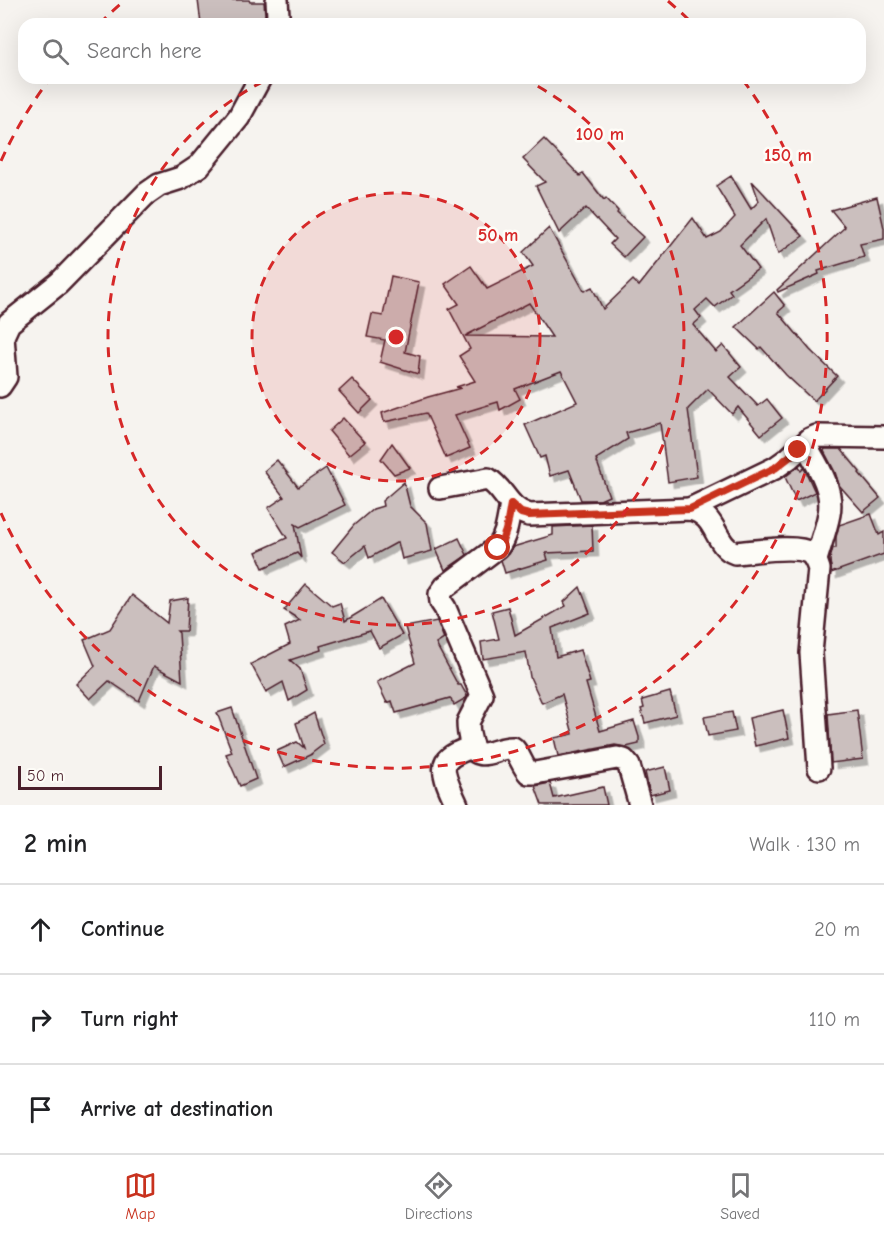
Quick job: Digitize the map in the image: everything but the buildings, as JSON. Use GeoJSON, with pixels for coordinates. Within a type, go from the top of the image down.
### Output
{"type":"FeatureCollection","features":[{"type":"Feature","properties":{"kind":"street"},"geometry":{"type":"LineString","coordinates":[[277,0],[277,18]]}},
{"type":"Feature","properties":{"kind":"street"},"geometry":{"type":"LineString","coordinates":[[0,386],[6,376],[3,336],[9,323],[59,283],[146,194],[159,185],[181,178],[199,166],[240,117],[257,84]]}},
{"type":"Feature","properties":{"kind":"street"},"geometry":{"type":"LineString","coordinates":[[690,509],[775,468],[817,435],[884,437]]}},
{"type":"Feature","properties":{"kind":"street"},"geometry":{"type":"LineString","coordinates":[[805,444],[824,478],[829,497],[829,512],[816,560]]}},
{"type":"Feature","properties":{"kind":"street"},"geometry":{"type":"LineString","coordinates":[[440,488],[488,479],[521,513],[529,515],[690,509],[708,518],[724,546],[735,553],[790,548],[810,553],[819,569],[811,653],[819,768]]}},
{"type":"Feature","properties":{"kind":"street"},"geometry":{"type":"LineString","coordinates":[[511,504],[506,532],[498,548],[445,587],[440,594],[441,602],[482,695],[468,727],[472,747],[476,753],[481,755],[513,747],[529,773],[617,758],[624,760],[640,805]]}},
{"type":"Feature","properties":{"kind":"street"},"geometry":{"type":"LineString","coordinates":[[458,805],[445,778],[444,768],[451,757],[472,747]]}},
{"type":"Feature","properties":{"kind":"route"},"geometry":{"type":"LineString","coordinates":[[498,548],[506,532],[511,504],[521,513],[529,515],[690,509],[775,468],[798,450]]}}]}
